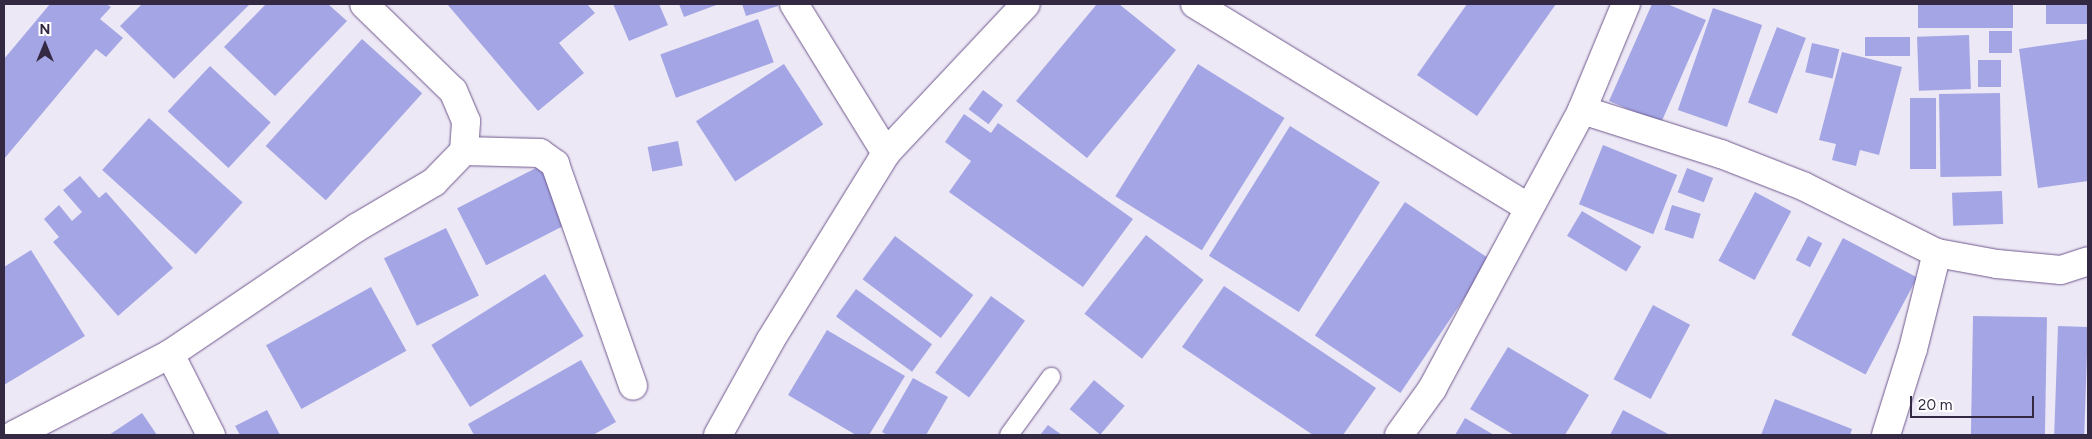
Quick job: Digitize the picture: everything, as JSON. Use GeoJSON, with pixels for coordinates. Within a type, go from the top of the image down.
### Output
{"type":"FeatureCollection","features":[{"type":"Feature","properties":{"kind":"street"},"geometry":{"type":"LineString","coordinates":[[14,435],[170,354],[356,228],[434,182],[464,151],[466,120],[453,91],[364,4]]}},
{"type":"Feature","properties":{"kind":"street"},"geometry":{"type":"LineString","coordinates":[[794,4],[886,153]]}},
{"type":"Feature","properties":{"kind":"street"},"geometry":{"type":"LineString","coordinates":[[718,435],[770,340],[886,153],[1026,4]]}},
{"type":"Feature","properties":{"kind":"street"},"geometry":{"type":"LineString","coordinates":[[1194,4],[1529,208]]}},
{"type":"Feature","properties":{"kind":"street"},"geometry":{"type":"LineString","coordinates":[[1399,435],[1432,389],[1582,110],[1626,4]]}},
{"type":"Feature","properties":{"kind":"street"},"geometry":{"type":"LineString","coordinates":[[1582,110],[1721,154],[1803,186],[1937,253],[1997,264],[2061,270],[2088,261]]}},
{"type":"Feature","properties":{"kind":"street"},"geometry":{"type":"LineString","coordinates":[[464,151],[540,153],[555,164],[633,386]]}},
{"type":"Feature","properties":{"kind":"street"},"geometry":{"type":"LineString","coordinates":[[1886,435],[1913,349],[1937,253]]}},
{"type":"Feature","properties":{"kind":"street"},"geometry":{"type":"LineString","coordinates":[[170,354],[212,435]]}},
{"type":"Feature","properties":{"kind":"lane"},"geometry":{"type":"LineString","coordinates":[[1009,435],[1051,377]]}},
{"type":"Feature","properties":{"kind":"building"},"geometry":{"type":"Polygon","coordinates":[[[50,4],[106,4],[111,7],[100,19],[123,38],[106,57],[96,49],[4,159],[4,59],[50,4]]]}},
{"type":"Feature","properties":{"kind":"building"},"geometry":{"type":"Polygon","coordinates":[[[142,4],[250,4],[174,79],[120,26],[142,4]]]}},
{"type":"Feature","properties":{"kind":"building"},"geometry":{"type":"Polygon","coordinates":[[[266,4],[328,4],[347,21],[275,96],[224,47],[266,4]]]}},
{"type":"Feature","properties":{"kind":"building"},"geometry":{"type":"Polygon","coordinates":[[[447,4],[587,4],[595,13],[559,43],[584,73],[538,111],[447,4]]]}},
{"type":"Feature","properties":{"kind":"building"},"geometry":{"type":"Polygon","coordinates":[[[613,4],[659,4],[668,25],[629,41],[613,4]]]}},
{"type":"Feature","properties":{"kind":"building"},"geometry":{"type":"Polygon","coordinates":[[[679,4],[719,4],[684,17],[679,4]]]}},
{"type":"Feature","properties":{"kind":"building"},"geometry":{"type":"Polygon","coordinates":[[[742,4],[778,4],[778,6],[746,16],[742,4]]]}},
{"type":"Feature","properties":{"kind":"building"},"geometry":{"type":"Polygon","coordinates":[[[1097,4],[1119,4],[1176,50],[1087,158],[1016,101],[1097,4]]]}},
{"type":"Feature","properties":{"kind":"building"},"geometry":{"type":"Polygon","coordinates":[[[1467,4],[1556,4],[1477,116],[1417,75],[1467,4]]]}},
{"type":"Feature","properties":{"kind":"building"},"geometry":{"type":"Polygon","coordinates":[[[1652,4],[1667,4],[1706,20],[1661,123],[1609,101],[1652,4]]]}},
{"type":"Feature","properties":{"kind":"building"},"geometry":{"type":"Polygon","coordinates":[[[1918,4],[2013,4],[2013,28],[1918,28],[1918,4]]]}},
{"type":"Feature","properties":{"kind":"building"},"geometry":{"type":"Polygon","coordinates":[[[2046,4],[2088,4],[2088,24],[2046,24],[2046,4]]]}},
{"type":"Feature","properties":{"kind":"building"},"geometry":{"type":"Polygon","coordinates":[[[1713,8],[1762,25],[1727,127],[1678,110],[1713,8]]]}},
{"type":"Feature","properties":{"kind":"building"},"geometry":{"type":"Polygon","coordinates":[[[758,19],[774,62],[676,98],[660,55],[758,19]]]}},
{"type":"Feature","properties":{"kind":"building"},"geometry":{"type":"Polygon","coordinates":[[[1777,27],[1806,38],[1777,114],[1748,103],[1777,27]]]}},
{"type":"Feature","properties":{"kind":"building"},"geometry":{"type":"Polygon","coordinates":[[[1989,31],[2012,31],[2012,53],[1989,53],[1989,31]]]}},
{"type":"Feature","properties":{"kind":"building"},"geometry":{"type":"Polygon","coordinates":[[[1969,35],[1971,89],[1919,91],[1917,37],[1969,35]]]}},
{"type":"Feature","properties":{"kind":"building"},"geometry":{"type":"Polygon","coordinates":[[[1865,37],[1910,37],[1910,56],[1865,56],[1865,37]]]}},
{"type":"Feature","properties":{"kind":"building"},"geometry":{"type":"Polygon","coordinates":[[[362,39],[422,93],[326,200],[266,146],[362,39]]]}},
{"type":"Feature","properties":{"kind":"building"},"geometry":{"type":"Polygon","coordinates":[[[2088,39],[2088,181],[2038,188],[2019,49],[2088,39]]]}},
{"type":"Feature","properties":{"kind":"building"},"geometry":{"type":"Polygon","coordinates":[[[1812,43],[1839,49],[1833,79],[1805,72],[1812,43]]]}},
{"type":"Feature","properties":{"kind":"building"},"geometry":{"type":"Polygon","coordinates":[[[1842,52],[1902,67],[1879,155],[1860,150],[1856,166],[1832,160],[1836,144],[1819,140],[1842,52]]]}},
{"type":"Feature","properties":{"kind":"building"},"geometry":{"type":"Polygon","coordinates":[[[1978,60],[2001,60],[2001,87],[1978,87],[1978,60]]]}},
{"type":"Feature","properties":{"kind":"building"},"geometry":{"type":"Polygon","coordinates":[[[784,64],[823,124],[735,182],[696,121],[784,64]]]}},
{"type":"Feature","properties":{"kind":"building"},"geometry":{"type":"Polygon","coordinates":[[[1198,64],[1285,118],[1202,250],[1115,196],[1198,64]]]}},
{"type":"Feature","properties":{"kind":"building"},"geometry":{"type":"Polygon","coordinates":[[[210,66],[271,123],[228,168],[168,111],[210,66]]]}},
{"type":"Feature","properties":{"kind":"building"},"geometry":{"type":"Polygon","coordinates":[[[983,90],[1003,105],[989,124],[969,109],[983,90]]]}},
{"type":"Feature","properties":{"kind":"building"},"geometry":{"type":"Polygon","coordinates":[[[2000,93],[2001,176],[1940,177],[1939,94],[2000,93]]]}},
{"type":"Feature","properties":{"kind":"building"},"geometry":{"type":"Polygon","coordinates":[[[1910,98],[1936,98],[1936,169],[1910,169],[1910,98]]]}},
{"type":"Feature","properties":{"kind":"building"},"geometry":{"type":"Polygon","coordinates":[[[964,114],[991,133],[998,123],[1133,219],[1083,287],[949,192],[971,161],[945,142],[964,114]]]}},
{"type":"Feature","properties":{"kind":"building"},"geometry":{"type":"Polygon","coordinates":[[[149,118],[243,202],[196,254],[102,170],[149,118]]]}},
{"type":"Feature","properties":{"kind":"building"},"geometry":{"type":"Polygon","coordinates":[[[1290,126],[1380,182],[1299,312],[1209,256],[1290,126]]]}},
{"type":"Feature","properties":{"kind":"building"},"geometry":{"type":"Polygon","coordinates":[[[678,141],[683,166],[652,171],[648,147],[678,141]]]}},
{"type":"Feature","properties":{"kind":"building"},"geometry":{"type":"Polygon","coordinates":[[[1603,145],[1677,175],[1653,234],[1579,204],[1603,145]]]}},
{"type":"Feature","properties":{"kind":"building"},"geometry":{"type":"Polygon","coordinates":[[[540,166],[569,223],[486,265],[457,208],[540,166]]]}},
{"type":"Feature","properties":{"kind":"building"},"geometry":{"type":"Polygon","coordinates":[[[1687,168],[1713,178],[1704,202],[1678,192],[1687,168]]]}},
{"type":"Feature","properties":{"kind":"building"},"geometry":{"type":"Polygon","coordinates":[[[80,176],[99,198],[106,192],[173,268],[118,316],[53,242],[59,237],[44,219],[59,205],[72,221],[82,212],[63,190],[80,176]]]}},
{"type":"Feature","properties":{"kind":"building"},"geometry":{"type":"Polygon","coordinates":[[[2002,191],[2003,224],[1953,226],[1952,193],[2002,191]]]}},
{"type":"Feature","properties":{"kind":"building"},"geometry":{"type":"Polygon","coordinates":[[[1755,192],[1791,211],[1755,280],[1718,261],[1755,192]]]}},
{"type":"Feature","properties":{"kind":"building"},"geometry":{"type":"Polygon","coordinates":[[[1405,202],[1490,260],[1400,393],[1315,335],[1405,202]]]}},
{"type":"Feature","properties":{"kind":"building"},"geometry":{"type":"Polygon","coordinates":[[[1672,205],[1701,214],[1693,239],[1664,230],[1672,205]]]}},
{"type":"Feature","properties":{"kind":"building"},"geometry":{"type":"Polygon","coordinates":[[[1582,211],[1641,247],[1626,271],[1567,236],[1582,211]]]}},
{"type":"Feature","properties":{"kind":"building"},"geometry":{"type":"Polygon","coordinates":[[[446,228],[479,295],[417,326],[384,258],[446,228]]]}},
{"type":"Feature","properties":{"kind":"building"},"geometry":{"type":"Polygon","coordinates":[[[1146,235],[1204,280],[1142,359],[1084,314],[1146,235]]]}},
{"type":"Feature","properties":{"kind":"building"},"geometry":{"type":"Polygon","coordinates":[[[895,236],[973,295],[941,338],[863,279],[895,236]]]}},
{"type":"Feature","properties":{"kind":"building"},"geometry":{"type":"Polygon","coordinates":[[[1808,236],[1822,243],[1810,267],[1796,260],[1808,236]]]}},
{"type":"Feature","properties":{"kind":"building"},"geometry":{"type":"Polygon","coordinates":[[[1843,238],[1917,277],[1866,375],[1791,335],[1843,238]]]}},
{"type":"Feature","properties":{"kind":"building"},"geometry":{"type":"Polygon","coordinates":[[[31,250],[85,336],[4,385],[4,267],[31,250]]]}},
{"type":"Feature","properties":{"kind":"building"},"geometry":{"type":"Polygon","coordinates":[[[545,274],[584,336],[470,407],[431,345],[545,274]]]}},
{"type":"Feature","properties":{"kind":"building"},"geometry":{"type":"Polygon","coordinates":[[[1224,286],[1376,388],[1343,435],[1313,435],[1182,347],[1224,286]]]}},
{"type":"Feature","properties":{"kind":"building"},"geometry":{"type":"Polygon","coordinates":[[[371,287],[406,351],[301,409],[266,345],[371,287]]]}},
{"type":"Feature","properties":{"kind":"building"},"geometry":{"type":"Polygon","coordinates":[[[856,289],[932,344],[912,372],[836,317],[856,289]]]}},
{"type":"Feature","properties":{"kind":"building"},"geometry":{"type":"Polygon","coordinates":[[[991,296],[1025,321],[969,398],[935,373],[991,296]]]}},
{"type":"Feature","properties":{"kind":"building"},"geometry":{"type":"Polygon","coordinates":[[[1653,305],[1690,325],[1651,399],[1614,379],[1653,305]]]}},
{"type":"Feature","properties":{"kind":"building"},"geometry":{"type":"Polygon","coordinates":[[[1973,316],[2047,317],[2045,435],[1971,435],[1973,316]]]}},
{"type":"Feature","properties":{"kind":"building"},"geometry":{"type":"Polygon","coordinates":[[[2058,326],[2088,327],[2084,435],[2054,435],[2058,326]]]}},
{"type":"Feature","properties":{"kind":"building"},"geometry":{"type":"Polygon","coordinates":[[[827,330],[905,376],[869,435],[856,435],[788,395],[827,330]]]}},
{"type":"Feature","properties":{"kind":"building"},"geometry":{"type":"Polygon","coordinates":[[[1508,347],[1589,395],[1565,435],[1514,435],[1470,409],[1508,347]]]}},
{"type":"Feature","properties":{"kind":"building"},"geometry":{"type":"Polygon","coordinates":[[[581,360],[616,422],[593,435],[474,435],[468,424],[581,360]]]}},
{"type":"Feature","properties":{"kind":"building"},"geometry":{"type":"Polygon","coordinates":[[[913,378],[948,397],[926,435],[887,435],[882,432],[913,378]]]}},
{"type":"Feature","properties":{"kind":"building"},"geometry":{"type":"Polygon","coordinates":[[[1094,380],[1125,406],[1100,435],[1070,409],[1094,380]]]}},
{"type":"Feature","properties":{"kind":"building"},"geometry":{"type":"Polygon","coordinates":[[[1775,399],[1852,429],[1850,435],[1761,435],[1775,399]]]}},
{"type":"Feature","properties":{"kind":"building"},"geometry":{"type":"Polygon","coordinates":[[[267,410],[280,435],[240,435],[235,426],[267,410]]]}},
{"type":"Feature","properties":{"kind":"building"},"geometry":{"type":"Polygon","coordinates":[[[1623,410],[1670,435],[1610,435],[1623,410]]]}},
{"type":"Feature","properties":{"kind":"building"},"geometry":{"type":"Polygon","coordinates":[[[142,413],[157,435],[109,435],[142,413]]]}},
{"type":"Feature","properties":{"kind":"building"},"geometry":{"type":"Polygon","coordinates":[[[1465,418],[1494,435],[1455,435],[1465,418]]]}},
{"type":"Feature","properties":{"kind":"building"},"geometry":{"type":"Polygon","coordinates":[[[1048,425],[1062,435],[1040,435],[1048,425]]]}}]}
